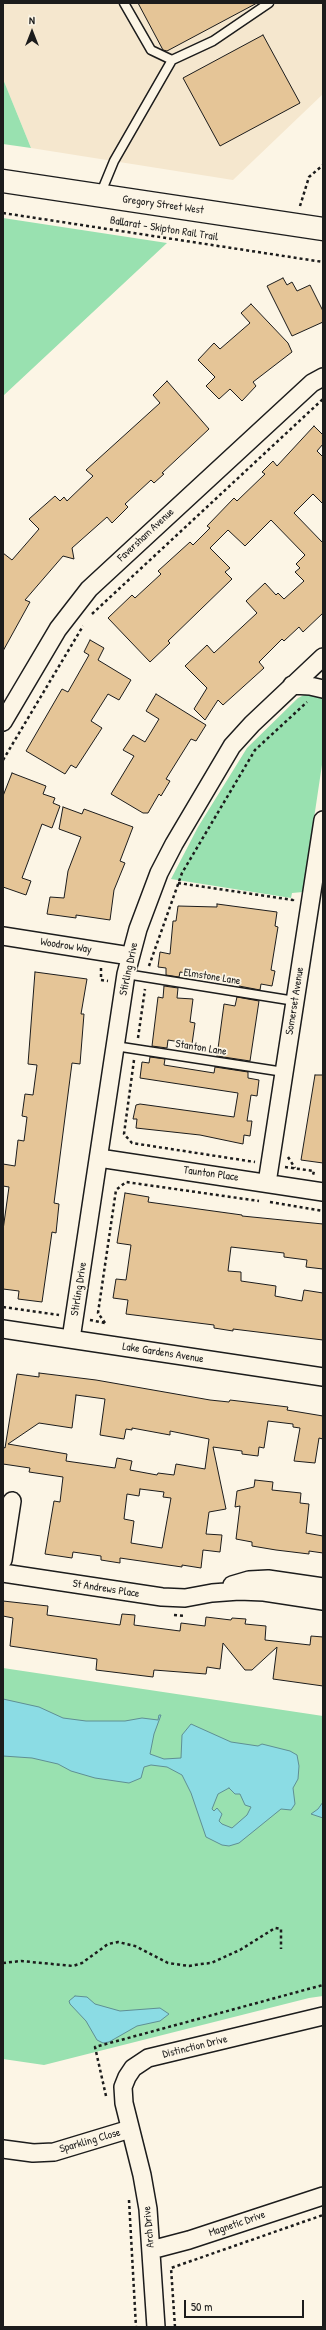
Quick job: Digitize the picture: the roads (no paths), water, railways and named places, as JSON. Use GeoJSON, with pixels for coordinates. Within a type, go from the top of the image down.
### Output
{"type":"FeatureCollection","features":[{"type":"Feature","properties":{"kind":"main road","name":"Gregory Street West"},"geometry":{"type":"LineString","coordinates":[[3,181],[323,229]]}},
{"type":"Feature","properties":{"kind":"street","name":"Faversham Avenue"},"geometry":{"type":"LineString","coordinates":[[3,722],[58,629],[89,588],[312,383],[323,377]]}},
{"type":"Feature","properties":{"kind":"street","name":"Stirling Drive"},"geometry":{"type":"LineString","coordinates":[[72,1339],[126,974],[130,956],[159,873],[185,824],[236,740],[323,656]]}},
{"type":"Feature","properties":{"kind":"street"},"geometry":{"type":"LineString","coordinates":[[292,685],[310,686],[322,689]]}},
{"type":"Feature","properties":{"kind":"street","name":"Somerset Avenue"},"geometry":{"type":"LineString","coordinates":[[267,1183],[323,820]]}},
{"type":"Feature","properties":{"kind":"street","name":"Woodrow Way"},"geometry":{"type":"LineString","coordinates":[[3,936],[130,956]]}},
{"type":"Feature","properties":{"kind":"street","name":"Taunton Place"},"geometry":{"type":"LineString","coordinates":[[99,1158],[323,1192]]}},
{"type":"Feature","properties":{"kind":"street","name":"Lake Gardens Avenue"},"geometry":{"type":"LineString","coordinates":[[3,1329],[323,1378]]}},
{"type":"Feature","properties":{"kind":"street"},"geometry":{"type":"LineString","coordinates":[[3,1560],[12,1501]]}},
{"type":"Feature","properties":{"kind":"street","name":"St Andrews Place"},"geometry":{"type":"LineString","coordinates":[[3,1573],[162,1597],[185,1598],[209,1593],[239,1583],[262,1579],[323,1587]]}},
{"type":"Feature","properties":{"kind":"street","name":"St Andrews Place"},"geometry":{"type":"LineString","coordinates":[[209,1593],[255,1591],[323,1601]]}},
{"type":"Feature","properties":{"kind":"street","name":"Distinction Drive"},"geometry":{"type":"LineString","coordinates":[[130,2129],[124,2087],[130,2072],[143,2061],[323,2016]]}},
{"type":"Feature","properties":{"kind":"street","name":"Sparkling Close"},"geometry":{"type":"LineString","coordinates":[[3,2149],[33,2153],[54,2152],[130,2129]]}},
{"type":"Feature","properties":{"kind":"street","name":"Arch Drive"},"geometry":{"type":"LineString","coordinates":[[130,2129],[146,2194],[156,2327]]}},
{"type":"Feature","properties":{"kind":"street","name":"Magnetic Drive"},"geometry":{"type":"LineString","coordinates":[[151,2250],[189,2240],[323,2196]]}},
{"type":"Feature","properties":{"kind":"lane"},"geometry":{"type":"LineString","coordinates":[[124,3],[151,50],[172,60]]}},
{"type":"Feature","properties":{"kind":"lane"},"geometry":{"type":"LineString","coordinates":[[100,196],[114,161],[172,60],[213,42],[270,3]]}},
{"type":"Feature","properties":{"kind":"lane","name":"Elmstone Lane"},"geometry":{"type":"LineString","coordinates":[[126,974],[295,1001]]}},
{"type":"Feature","properties":{"kind":"lane","name":"Stanton Lane"},"geometry":{"type":"LineString","coordinates":[[115,1046],[284,1072]]}},
{"type":"Feature","properties":{"kind":"water"},"geometry":{"type":"Polygon","coordinates":[[[3,1699],[39,1707],[63,1718],[86,1721],[125,1721],[142,1718],[158,1720],[159,1715],[161,1715],[154,1734],[150,1754],[164,1759],[181,1758],[182,1735],[191,1724],[231,1742],[258,1746],[262,1744],[290,1751],[297,1755],[299,1766],[298,1779],[293,1788],[295,1804],[291,1810],[281,1809],[239,1843],[229,1846],[222,1845],[206,1837],[191,1793],[182,1775],[167,1767],[151,1765],[144,1767],[141,1778],[129,1783],[95,1778],[71,1771],[58,1764],[32,1758],[3,1756],[3,1699]],[[229,1788],[218,1794],[212,1809],[214,1811],[217,1808],[222,1814],[219,1821],[222,1824],[232,1828],[247,1815],[251,1807],[245,1805],[240,1794],[235,1794],[229,1788]]]}},
{"type":"Feature","properties":{"kind":"water"},"geometry":{"type":"Polygon","coordinates":[[[323,1802],[323,1818],[311,1814],[318,1809],[323,1802]]]}},
{"type":"Feature","properties":{"kind":"water"},"geometry":{"type":"Polygon","coordinates":[[[75,1996],[87,1997],[95,2004],[120,2011],[160,2008],[169,2014],[160,2021],[137,2026],[109,2042],[103,2043],[97,2040],[86,2021],[70,2004],[69,2001],[75,1996]]]}}]}
